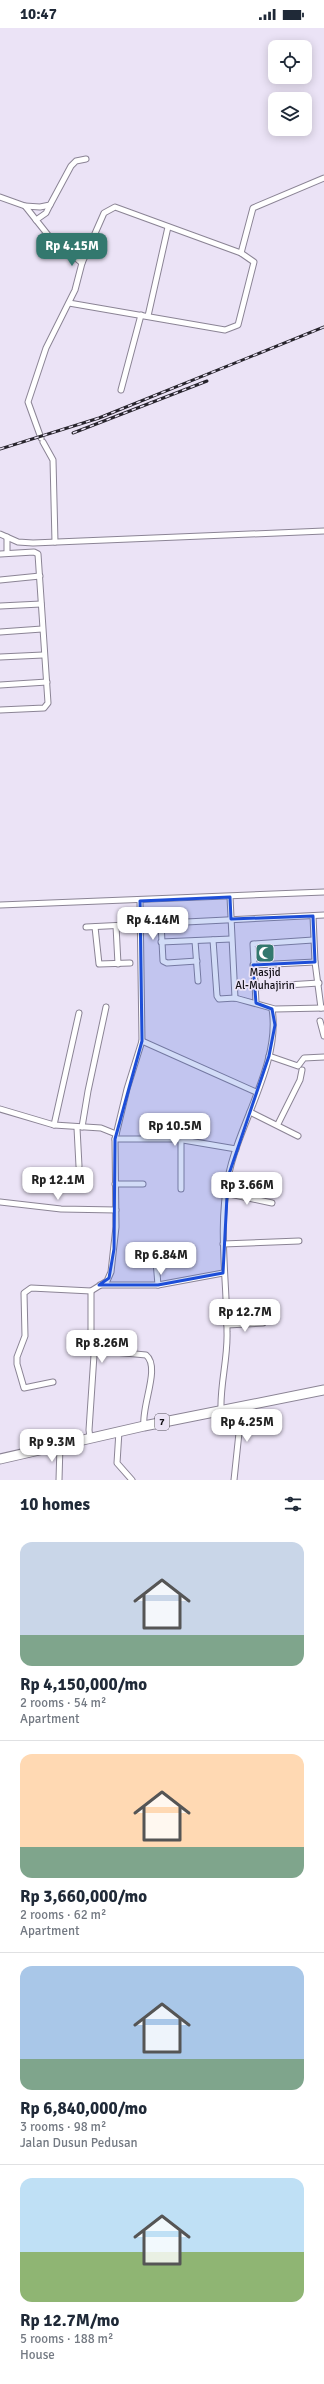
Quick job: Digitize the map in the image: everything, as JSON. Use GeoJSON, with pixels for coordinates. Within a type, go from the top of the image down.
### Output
{"type":"FeatureCollection","features":[{"type":"Feature","properties":{"kind":"highway","name":"7"},"geometry":{"type":"LineString","coordinates":[[0,1459],[119,1431],[324,1390]]}},
{"type":"Feature","properties":{"kind":"street"},"geometry":{"type":"LineString","coordinates":[[36,220],[46,213],[71,166],[86,159]]}},
{"type":"Feature","properties":{"kind":"street"},"geometry":{"type":"LineString","coordinates":[[241,253],[252,208],[324,178]]}},
{"type":"Feature","properties":{"kind":"street"},"geometry":{"type":"LineString","coordinates":[[0,197],[25,206],[40,207],[50,205]]}},
{"type":"Feature","properties":{"kind":"street"},"geometry":{"type":"LineString","coordinates":[[25,206],[60,246],[82,263]]}},
{"type":"Feature","properties":{"kind":"street"},"geometry":{"type":"LineString","coordinates":[[55,542],[53,460],[42,440],[28,402],[46,348],[78,282],[82,263],[104,213],[107,210],[120,208],[241,253],[250,258],[254,266],[238,325],[232,328],[217,330],[148,316],[68,303]]}},
{"type":"Feature","properties":{"kind":"street"},"geometry":{"type":"LineString","coordinates":[[148,316],[168,227]]}},
{"type":"Feature","properties":{"kind":"street"},"geometry":{"type":"LineString","coordinates":[[122,390],[140,315]]}},
{"type":"Feature","properties":{"kind":"street"},"geometry":{"type":"LineString","coordinates":[[0,534],[18,542],[55,542],[324,531]]}},
{"type":"Feature","properties":{"kind":"street"},"geometry":{"type":"LineString","coordinates":[[7,537],[7,554]]}},
{"type":"Feature","properties":{"kind":"street"},"geometry":{"type":"LineString","coordinates":[[18,542],[19,553]]}},
{"type":"Feature","properties":{"kind":"street"},"geometry":{"type":"LineString","coordinates":[[0,554],[37,552],[40,576],[43,655],[46,682],[46,707],[0,710]]}},
{"type":"Feature","properties":{"kind":"street"},"geometry":{"type":"LineString","coordinates":[[0,580],[40,576]]}},
{"type":"Feature","properties":{"kind":"street"},"geometry":{"type":"LineString","coordinates":[[0,606],[41,604]]}},
{"type":"Feature","properties":{"kind":"street"},"geometry":{"type":"LineString","coordinates":[[0,632],[42,629]]}},
{"type":"Feature","properties":{"kind":"street"},"geometry":{"type":"LineString","coordinates":[[0,657],[43,655]]}},
{"type":"Feature","properties":{"kind":"street"},"geometry":{"type":"LineString","coordinates":[[0,685],[46,682]]}},
{"type":"Feature","properties":{"kind":"street"},"geometry":{"type":"LineString","coordinates":[[0,905],[230,897],[324,892]]}},
{"type":"Feature","properties":{"kind":"street"},"geometry":{"type":"LineString","coordinates":[[230,897],[235,998]]}},
{"type":"Feature","properties":{"kind":"street"},"geometry":{"type":"LineString","coordinates":[[53,1382],[24,1388],[18,1370],[17,1357],[25,1336],[24,1293],[31,1288],[91,1291],[107,1281],[110,1272],[114,1248],[116,1210],[115,1136],[127,1089],[142,1041],[140,900]]}},
{"type":"Feature","properties":{"kind":"street"},"geometry":{"type":"LineString","coordinates":[[86,927],[324,915]]}},
{"type":"Feature","properties":{"kind":"street"},"geometry":{"type":"LineString","coordinates":[[214,940],[217,996],[221,999],[235,998],[272,1009],[323,1008],[315,962],[313,916]]}},
{"type":"Feature","properties":{"kind":"street"},"geometry":{"type":"LineString","coordinates":[[161,923],[162,959],[164,962],[197,961]]}},
{"type":"Feature","properties":{"kind":"street"},"geometry":{"type":"LineString","coordinates":[[116,926],[118,964]]}},
{"type":"Feature","properties":{"kind":"street"},"geometry":{"type":"LineString","coordinates":[[95,927],[98,963],[130,963]]}},
{"type":"Feature","properties":{"kind":"street"},"geometry":{"type":"LineString","coordinates":[[162,942],[231,939]]}},
{"type":"Feature","properties":{"kind":"street"},"geometry":{"type":"LineString","coordinates":[[256,1004],[253,965],[254,943],[313,940]]}},
{"type":"Feature","properties":{"kind":"street"},"geometry":{"type":"LineString","coordinates":[[196,941],[198,981]]}},
{"type":"Feature","properties":{"kind":"street"},"geometry":{"type":"LineString","coordinates":[[253,965],[315,962]]}},
{"type":"Feature","properties":{"kind":"street"},"geometry":{"type":"LineString","coordinates":[[255,987],[319,983]]}},
{"type":"Feature","properties":{"kind":"street"},"geometry":{"type":"LineString","coordinates":[[79,1166],[79,1128],[106,1007]]}},
{"type":"Feature","properties":{"kind":"street"},"geometry":{"type":"LineString","coordinates":[[221,1410],[227,1325],[222,1244],[225,1193],[236,1149],[269,1056],[275,1025],[272,1009]]}},
{"type":"Feature","properties":{"kind":"street"},"geometry":{"type":"LineString","coordinates":[[54,1125],[79,1013]]}},
{"type":"Feature","properties":{"kind":"street"},"geometry":{"type":"LineString","coordinates":[[320,1021],[324,1036]]}},
{"type":"Feature","properties":{"kind":"street"},"geometry":{"type":"LineString","coordinates":[[142,1041],[256,1092]]}},
{"type":"Feature","properties":{"kind":"street"},"geometry":{"type":"LineString","coordinates":[[269,1056],[298,1066],[304,1058],[324,1058]]}},
{"type":"Feature","properties":{"kind":"street"},"geometry":{"type":"LineString","coordinates":[[278,1124],[300,1080],[302,1070]]}},
{"type":"Feature","properties":{"kind":"street"},"geometry":{"type":"LineString","coordinates":[[0,1109],[54,1125],[109,1129],[115,1136],[181,1140],[236,1149]]}},
{"type":"Feature","properties":{"kind":"street"},"geometry":{"type":"LineString","coordinates":[[250,1112],[278,1124],[298,1136]]}},
{"type":"Feature","properties":{"kind":"street"},"geometry":{"type":"LineString","coordinates":[[181,1140],[181,1189]]}},
{"type":"Feature","properties":{"kind":"street"},"geometry":{"type":"LineString","coordinates":[[115,1184],[143,1184]]}},
{"type":"Feature","properties":{"kind":"street"},"geometry":{"type":"LineString","coordinates":[[225,1193],[272,1203]]}},
{"type":"Feature","properties":{"kind":"street"},"geometry":{"type":"LineString","coordinates":[[0,1202],[61,1210],[116,1210]]}},
{"type":"Feature","properties":{"kind":"street"},"geometry":{"type":"LineString","coordinates":[[222,1244],[299,1241]]}},
{"type":"Feature","properties":{"kind":"street"},"geometry":{"type":"LineString","coordinates":[[155,1250],[158,1285]]}},
{"type":"Feature","properties":{"kind":"street"},"geometry":{"type":"LineString","coordinates":[[99,1285],[158,1285],[224,1273]]}},
{"type":"Feature","properties":{"kind":"street"},"geometry":{"type":"LineString","coordinates":[[90,1438],[89,1430],[93,1350],[91,1343],[91,1291]]}},
{"type":"Feature","properties":{"kind":"street"},"geometry":{"type":"LineString","coordinates":[[227,1325],[263,1324]]}},
{"type":"Feature","properties":{"kind":"street"},"geometry":{"type":"LineString","coordinates":[[93,1350],[146,1355],[151,1360],[152,1371],[143,1411],[144,1426]]}},
{"type":"Feature","properties":{"kind":"street"},"geometry":{"type":"LineString","coordinates":[[234,1480],[240,1407]]}},
{"type":"Feature","properties":{"kind":"street"},"geometry":{"type":"LineString","coordinates":[[119,1431],[117,1463],[122,1471],[134,1479]]}},
{"type":"Feature","properties":{"kind":"street"},"geometry":{"type":"LineString","coordinates":[[59,1480],[60,1445]]}},
{"type":"Feature","properties":{"kind":"highlighted area"},"geometry":{"type":"Polygon","coordinates":[[[230,897],[231,919],[313,916],[315,962],[253,965],[256,1003],[272,1009],[275,1025],[269,1056],[228,1177],[223,1273],[158,1285],[99,1285],[109,1278],[114,1249],[115,1139],[142,1041],[140,901],[230,897]]]}},
{"type":"Feature","properties":{"kind":"railway"},"geometry":{"type":"LineString","coordinates":[[0,449],[99,418],[324,327]]}},
{"type":"Feature","properties":{"kind":"railway"},"geometry":{"type":"LineString","coordinates":[[73,433],[207,381]]}},
{"type":"Feature","properties":{"kind":"place","name":"Masjid Al-Muhajirin"},"geometry":{"type":"Point","coordinates":[265,953]}}]}
